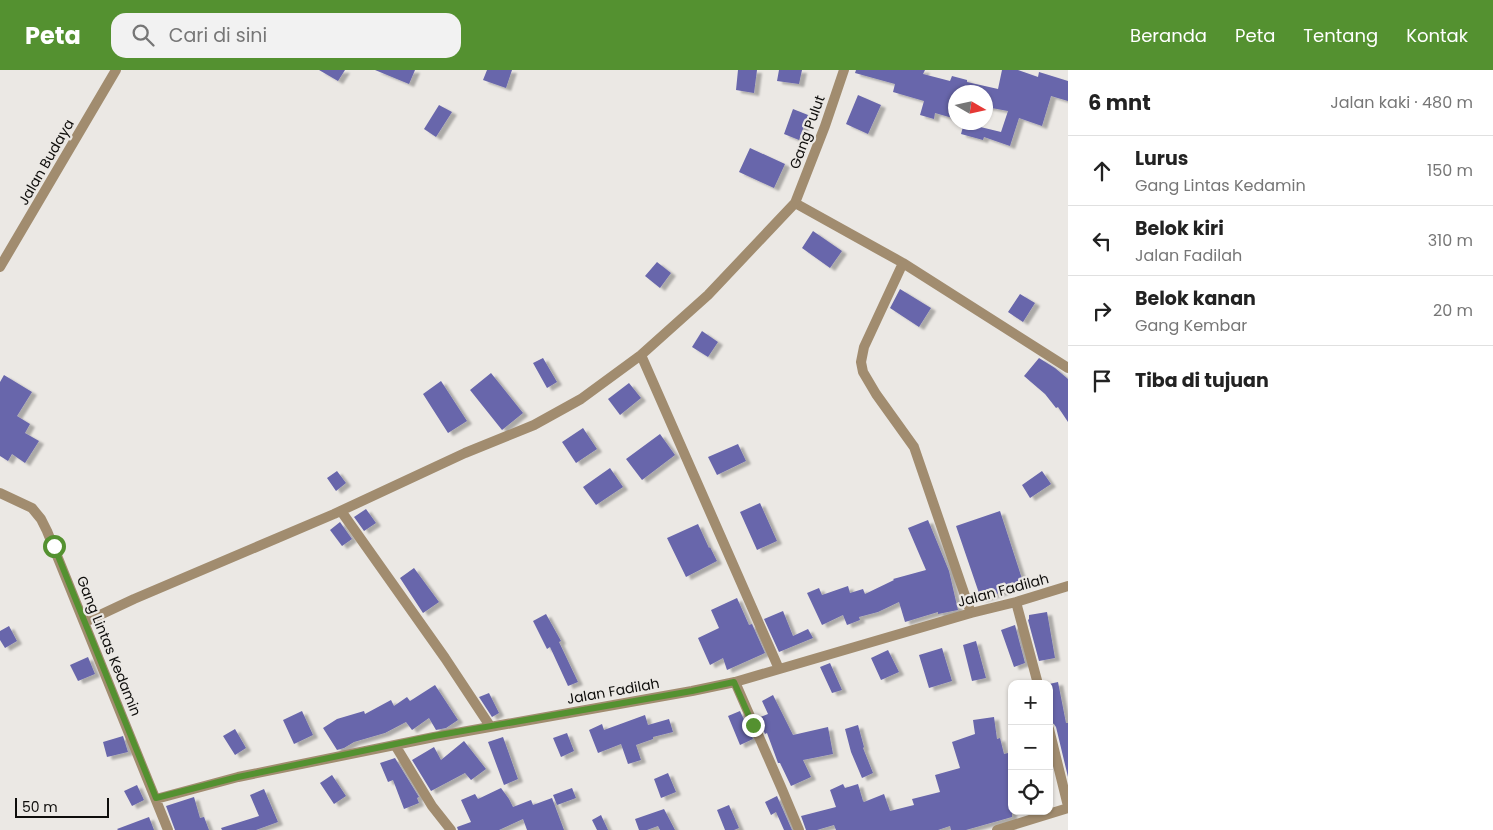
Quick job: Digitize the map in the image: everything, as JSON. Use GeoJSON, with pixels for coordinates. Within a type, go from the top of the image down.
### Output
{"type":"FeatureCollection","features":[{"type":"Feature","properties":{"kind":"street","name":"Jalan Budaya"},"geometry":{"type":"LineString","coordinates":[[0,267],[116,70]]}},
{"type":"Feature","properties":{"kind":"street","name":"Gang Pulut"},"geometry":{"type":"LineString","coordinates":[[795,203],[825,126],[844,70]]}},
{"type":"Feature","properties":{"kind":"street"},"geometry":{"type":"LineString","coordinates":[[84,622],[134,598],[341,511],[465,452],[534,426],[581,400],[641,354],[708,295],[795,203],[903,263],[1068,368]]}},
{"type":"Feature","properties":{"kind":"street"},"geometry":{"type":"LineString","coordinates":[[903,263],[864,347],[861,362],[863,372],[876,394],[914,447],[971,613]]}},
{"type":"Feature","properties":{"kind":"street"},"geometry":{"type":"LineString","coordinates":[[641,354],[779,669]]}},
{"type":"Feature","properties":{"kind":"street","name":"Gang Lintas Kedamin"},"geometry":{"type":"LineString","coordinates":[[0,493],[32,508],[41,519],[54,546],[168,830]]}},
{"type":"Feature","properties":{"kind":"street"},"geometry":{"type":"LineString","coordinates":[[341,511],[445,658],[490,726]]}},
{"type":"Feature","properties":{"kind":"street","name":"Jalan Fadilah"},"geometry":{"type":"LineString","coordinates":[[156,798],[238,777],[395,745],[734,682],[1068,586]]}},
{"type":"Feature","properties":{"kind":"street"},"geometry":{"type":"LineString","coordinates":[[1016,602],[1037,680]]}},
{"type":"Feature","properties":{"kind":"street"},"geometry":{"type":"LineString","coordinates":[[734,682],[782,787],[799,830]]}},
{"type":"Feature","properties":{"kind":"street"},"geometry":{"type":"LineString","coordinates":[[395,745],[432,806],[451,830]]}},
{"type":"Feature","properties":{"kind":"street"},"geometry":{"type":"LineString","coordinates":[[997,830],[1068,807],[1053,745]]}},
{"type":"Feature","properties":{"kind":"building"},"geometry":{"type":"Polygon","coordinates":[[[319,70],[345,70],[338,81],[319,70]]]}},
{"type":"Feature","properties":{"kind":"building"},"geometry":{"type":"Polygon","coordinates":[[[375,70],[415,70],[409,84],[375,70]]]}},
{"type":"Feature","properties":{"kind":"building"},"geometry":{"type":"Polygon","coordinates":[[[487,70],[512,70],[506,88],[483,80],[487,70]]]}},
{"type":"Feature","properties":{"kind":"building"},"geometry":{"type":"Polygon","coordinates":[[[738,70],[757,70],[754,93],[736,90],[738,70]]]}},
{"type":"Feature","properties":{"kind":"building"},"geometry":{"type":"Polygon","coordinates":[[[779,70],[802,70],[799,84],[777,81],[779,70]]]}},
{"type":"Feature","properties":{"kind":"building"},"geometry":{"type":"Polygon","coordinates":[[[856,70],[925,70],[923,74],[950,81],[952,76],[980,85],[948,85],[948,117],[935,113],[934,119],[920,115],[924,101],[893,92],[895,84],[855,73],[856,70]]]}},
{"type":"Feature","properties":{"kind":"building"},"geometry":{"type":"Polygon","coordinates":[[[1002,70],[1018,70],[1038,77],[1039,72],[1068,81],[1068,101],[1051,96],[1042,126],[1019,118],[1010,146],[984,137],[983,140],[961,134],[962,130],[993,130],[1001,132],[1008,111],[993,108],[993,88],[998,89],[1002,70]]]}},
{"type":"Feature","properties":{"kind":"building"},"geometry":{"type":"Polygon","coordinates":[[[858,95],[881,105],[868,134],[846,124],[858,95]]]}},
{"type":"Feature","properties":{"kind":"building"},"geometry":{"type":"Polygon","coordinates":[[[439,105],[452,112],[436,137],[424,129],[439,105]]]}},
{"type":"Feature","properties":{"kind":"building"},"geometry":{"type":"Polygon","coordinates":[[[793,109],[808,115],[799,140],[784,134],[793,109]]]}},
{"type":"Feature","properties":{"kind":"building"},"geometry":{"type":"Polygon","coordinates":[[[750,148],[785,164],[774,188],[739,172],[750,148]]]}},
{"type":"Feature","properties":{"kind":"building"},"geometry":{"type":"Polygon","coordinates":[[[813,231],[842,251],[830,268],[802,248],[813,231]]]}},
{"type":"Feature","properties":{"kind":"building"},"geometry":{"type":"Polygon","coordinates":[[[657,262],[671,273],[660,288],[645,276],[657,262]]]}},
{"type":"Feature","properties":{"kind":"building"},"geometry":{"type":"Polygon","coordinates":[[[900,289],[931,308],[919,327],[890,308],[900,289]]]}},
{"type":"Feature","properties":{"kind":"building"},"geometry":{"type":"Polygon","coordinates":[[[1020,294],[1035,303],[1023,322],[1008,312],[1020,294]]]}},
{"type":"Feature","properties":{"kind":"building"},"geometry":{"type":"Polygon","coordinates":[[[702,331],[718,342],[708,357],[692,347],[702,331]]]}},
{"type":"Feature","properties":{"kind":"building"},"geometry":{"type":"Polygon","coordinates":[[[543,358],[557,382],[547,388],[533,363],[543,358]]]}},
{"type":"Feature","properties":{"kind":"building"},"geometry":{"type":"Polygon","coordinates":[[[1039,358],[1068,379],[1068,422],[1058,407],[1056,408],[1045,394],[1024,376],[1039,358]]]}},
{"type":"Feature","properties":{"kind":"building"},"geometry":{"type":"Polygon","coordinates":[[[491,373],[523,413],[502,430],[470,390],[491,373]]]}},
{"type":"Feature","properties":{"kind":"building"},"geometry":{"type":"Polygon","coordinates":[[[4,375],[32,392],[17,416],[30,424],[25,433],[39,441],[25,463],[12,454],[8,461],[0,456],[0,382],[4,375]]]}},
{"type":"Feature","properties":{"kind":"building"},"geometry":{"type":"Polygon","coordinates":[[[441,381],[467,421],[448,433],[423,394],[441,381]]]}},
{"type":"Feature","properties":{"kind":"building"},"geometry":{"type":"Polygon","coordinates":[[[629,383],[641,398],[620,415],[608,399],[629,383]]]}},
{"type":"Feature","properties":{"kind":"building"},"geometry":{"type":"Polygon","coordinates":[[[583,428],[597,449],[576,463],[562,442],[583,428]]]}},
{"type":"Feature","properties":{"kind":"building"},"geometry":{"type":"Polygon","coordinates":[[[660,434],[675,455],[642,480],[626,459],[660,434]]]}},
{"type":"Feature","properties":{"kind":"building"},"geometry":{"type":"Polygon","coordinates":[[[738,444],[746,461],[717,475],[708,457],[738,444]]]}},
{"type":"Feature","properties":{"kind":"building"},"geometry":{"type":"Polygon","coordinates":[[[610,468],[623,487],[596,505],[583,487],[610,468]]]}},
{"type":"Feature","properties":{"kind":"building"},"geometry":{"type":"Polygon","coordinates":[[[337,471],[346,483],[336,491],[327,478],[337,471]]]}},
{"type":"Feature","properties":{"kind":"building"},"geometry":{"type":"Polygon","coordinates":[[[1042,471],[1051,484],[1030,498],[1022,485],[1042,471]]]}},
{"type":"Feature","properties":{"kind":"building"},"geometry":{"type":"Polygon","coordinates":[[[760,503],[777,541],[757,550],[740,512],[760,503]]]}},
{"type":"Feature","properties":{"kind":"building"},"geometry":{"type":"Polygon","coordinates":[[[366,509],[376,523],[364,531],[354,517],[366,509]]]}},
{"type":"Feature","properties":{"kind":"building"},"geometry":{"type":"Polygon","coordinates":[[[1000,511],[1024,585],[981,599],[956,526],[1000,511]]]}},
{"type":"Feature","properties":{"kind":"building"},"geometry":{"type":"Polygon","coordinates":[[[928,520],[949,571],[958,610],[938,614],[938,612],[905,622],[899,602],[878,612],[859,617],[860,620],[847,625],[843,615],[822,625],[807,593],[819,588],[822,595],[848,586],[850,593],[863,589],[865,594],[893,579],[926,570],[908,528],[928,520]]]}},
{"type":"Feature","properties":{"kind":"building"},"geometry":{"type":"Polygon","coordinates":[[[340,522],[352,539],[342,546],[330,530],[340,522]]]}},
{"type":"Feature","properties":{"kind":"building"},"geometry":{"type":"Polygon","coordinates":[[[698,524],[717,561],[686,577],[667,538],[698,524]]]}},
{"type":"Feature","properties":{"kind":"building"},"geometry":{"type":"Polygon","coordinates":[[[414,568],[439,602],[423,613],[400,578],[414,568]]]}},
{"type":"Feature","properties":{"kind":"building"},"geometry":{"type":"Polygon","coordinates":[[[737,598],[749,625],[752,624],[765,653],[727,670],[723,658],[710,665],[698,638],[719,628],[711,610],[737,598]]]}},
{"type":"Feature","properties":{"kind":"building"},"geometry":{"type":"Polygon","coordinates":[[[783,611],[793,636],[808,629],[813,638],[779,652],[764,619],[783,611]]]}},
{"type":"Feature","properties":{"kind":"building"},"geometry":{"type":"Polygon","coordinates":[[[1047,612],[1055,658],[1039,661],[1028,620],[1029,615],[1047,612]]]}},
{"type":"Feature","properties":{"kind":"building"},"geometry":{"type":"Polygon","coordinates":[[[546,614],[561,641],[559,642],[578,682],[568,686],[550,647],[547,649],[533,621],[546,614]]]}},
{"type":"Feature","properties":{"kind":"building"},"geometry":{"type":"Polygon","coordinates":[[[1015,625],[1025,663],[1014,667],[1001,630],[1015,625]]]}},
{"type":"Feature","properties":{"kind":"building"},"geometry":{"type":"Polygon","coordinates":[[[9,626],[17,641],[5,648],[0,640],[0,631],[9,626]]]}},
{"type":"Feature","properties":{"kind":"building"},"geometry":{"type":"Polygon","coordinates":[[[976,641],[986,678],[972,681],[963,645],[976,641]]]}},
{"type":"Feature","properties":{"kind":"building"},"geometry":{"type":"Polygon","coordinates":[[[942,648],[952,681],[929,688],[919,655],[942,648]]]}},
{"type":"Feature","properties":{"kind":"building"},"geometry":{"type":"Polygon","coordinates":[[[888,650],[899,672],[881,680],[871,658],[888,650]]]}},
{"type":"Feature","properties":{"kind":"building"},"geometry":{"type":"Polygon","coordinates":[[[88,657],[95,674],[78,681],[70,665],[88,657]]]}},
{"type":"Feature","properties":{"kind":"building"},"geometry":{"type":"Polygon","coordinates":[[[830,663],[842,690],[832,693],[820,667],[830,663]]]}},
{"type":"Feature","properties":{"kind":"building"},"geometry":{"type":"Polygon","coordinates":[[[1058,682],[1066,723],[1068,723],[1068,777],[1056,727],[1053,724],[1053,683],[1058,682]]]}},
{"type":"Feature","properties":{"kind":"building"},"geometry":{"type":"Polygon","coordinates":[[[435,685],[458,720],[446,728],[436,730],[429,718],[412,730],[406,722],[385,733],[354,742],[337,750],[323,728],[337,719],[364,711],[365,714],[391,700],[394,706],[407,697],[410,701],[435,685]]]}},
{"type":"Feature","properties":{"kind":"building"},"geometry":{"type":"Polygon","coordinates":[[[489,693],[499,713],[492,717],[479,697],[489,693]]]}},
{"type":"Feature","properties":{"kind":"building"},"geometry":{"type":"Polygon","coordinates":[[[773,695],[793,735],[828,727],[833,754],[803,760],[811,777],[791,786],[780,763],[778,763],[767,733],[765,734],[758,718],[768,714],[762,701],[773,695]]]}},
{"type":"Feature","properties":{"kind":"building"},"geometry":{"type":"Polygon","coordinates":[[[302,711],[313,735],[294,744],[283,720],[302,711]]]}},
{"type":"Feature","properties":{"kind":"building"},"geometry":{"type":"Polygon","coordinates":[[[740,711],[753,739],[740,745],[728,716],[740,711]]]}},
{"type":"Feature","properties":{"kind":"building"},"geometry":{"type":"Polygon","coordinates":[[[645,715],[648,725],[669,719],[673,732],[653,737],[653,739],[636,745],[641,760],[628,764],[621,744],[598,753],[589,730],[602,724],[604,730],[645,715]]]}},
{"type":"Feature","properties":{"kind":"building"},"geometry":{"type":"Polygon","coordinates":[[[994,717],[997,739],[1000,738],[1004,754],[1008,753],[1008,815],[1012,815],[1012,817],[966,830],[951,830],[950,826],[938,830],[836,830],[834,825],[817,830],[806,830],[801,816],[836,807],[830,790],[843,784],[845,788],[858,784],[864,802],[884,794],[890,811],[914,805],[912,799],[940,792],[935,775],[960,768],[952,742],[975,734],[973,720],[994,717]]]}},
{"type":"Feature","properties":{"kind":"building"},"geometry":{"type":"Polygon","coordinates":[[[858,725],[863,748],[873,773],[862,778],[851,752],[845,729],[858,725]]]}},
{"type":"Feature","properties":{"kind":"building"},"geometry":{"type":"Polygon","coordinates":[[[235,729],[246,748],[235,755],[223,736],[235,729]]]}},
{"type":"Feature","properties":{"kind":"building"},"geometry":{"type":"Polygon","coordinates":[[[567,733],[574,751],[561,757],[553,738],[567,733]]]}},
{"type":"Feature","properties":{"kind":"building"},"geometry":{"type":"Polygon","coordinates":[[[123,736],[128,752],[107,757],[103,742],[123,736]]]}},
{"type":"Feature","properties":{"kind":"building"},"geometry":{"type":"Polygon","coordinates":[[[503,737],[518,779],[504,785],[488,742],[503,737]]]}},
{"type":"Feature","properties":{"kind":"building"},"geometry":{"type":"Polygon","coordinates":[[[464,741],[486,769],[471,780],[465,773],[431,791],[412,760],[434,747],[441,760],[464,741]]]}},
{"type":"Feature","properties":{"kind":"building"},"geometry":{"type":"Polygon","coordinates":[[[395,758],[419,797],[417,798],[419,803],[404,809],[393,780],[388,782],[380,763],[395,758]]]}},
{"type":"Feature","properties":{"kind":"building"},"geometry":{"type":"Polygon","coordinates":[[[668,773],[676,792],[661,798],[654,779],[668,773]]]}},
{"type":"Feature","properties":{"kind":"building"},"geometry":{"type":"Polygon","coordinates":[[[332,775],[346,796],[334,804],[320,783],[332,775]]]}},
{"type":"Feature","properties":{"kind":"building"},"geometry":{"type":"Polygon","coordinates":[[[137,785],[144,800],[132,806],[124,791],[137,785]]]}},
{"type":"Feature","properties":{"kind":"building"},"geometry":{"type":"Polygon","coordinates":[[[501,788],[513,807],[531,800],[533,805],[552,798],[564,830],[527,830],[523,819],[499,830],[458,830],[457,827],[471,822],[461,800],[475,794],[478,799],[501,788]]]}},
{"type":"Feature","properties":{"kind":"building"},"geometry":{"type":"Polygon","coordinates":[[[572,788],[576,798],[557,805],[553,795],[572,788]]]}},
{"type":"Feature","properties":{"kind":"building"},"geometry":{"type":"Polygon","coordinates":[[[264,789],[278,822],[256,830],[222,830],[221,828],[259,816],[250,795],[264,789]]]}},
{"type":"Feature","properties":{"kind":"building"},"geometry":{"type":"Polygon","coordinates":[[[777,796],[792,830],[784,830],[776,812],[771,815],[765,802],[777,796]]]}},
{"type":"Feature","properties":{"kind":"building"},"geometry":{"type":"Polygon","coordinates":[[[194,797],[200,818],[204,817],[209,830],[175,830],[166,806],[194,797]]]}},
{"type":"Feature","properties":{"kind":"building"},"geometry":{"type":"Polygon","coordinates":[[[729,805],[739,828],[734,830],[725,830],[717,810],[729,805]]]}},
{"type":"Feature","properties":{"kind":"building"},"geometry":{"type":"Polygon","coordinates":[[[664,809],[675,830],[660,830],[658,826],[647,830],[639,830],[635,819],[664,809]]]}},
{"type":"Feature","properties":{"kind":"building"},"geometry":{"type":"Polygon","coordinates":[[[601,815],[608,830],[597,830],[592,820],[601,815]]]}},
{"type":"Feature","properties":{"kind":"building"},"geometry":{"type":"Polygon","coordinates":[[[149,817],[154,830],[117,829],[149,817]]]}},
{"type":"Feature","properties":{"kind":"route"},"geometry":{"type":"LineString","coordinates":[[54,546],[156,798],[238,777],[434,736],[734,682],[753,725]]}}]}
